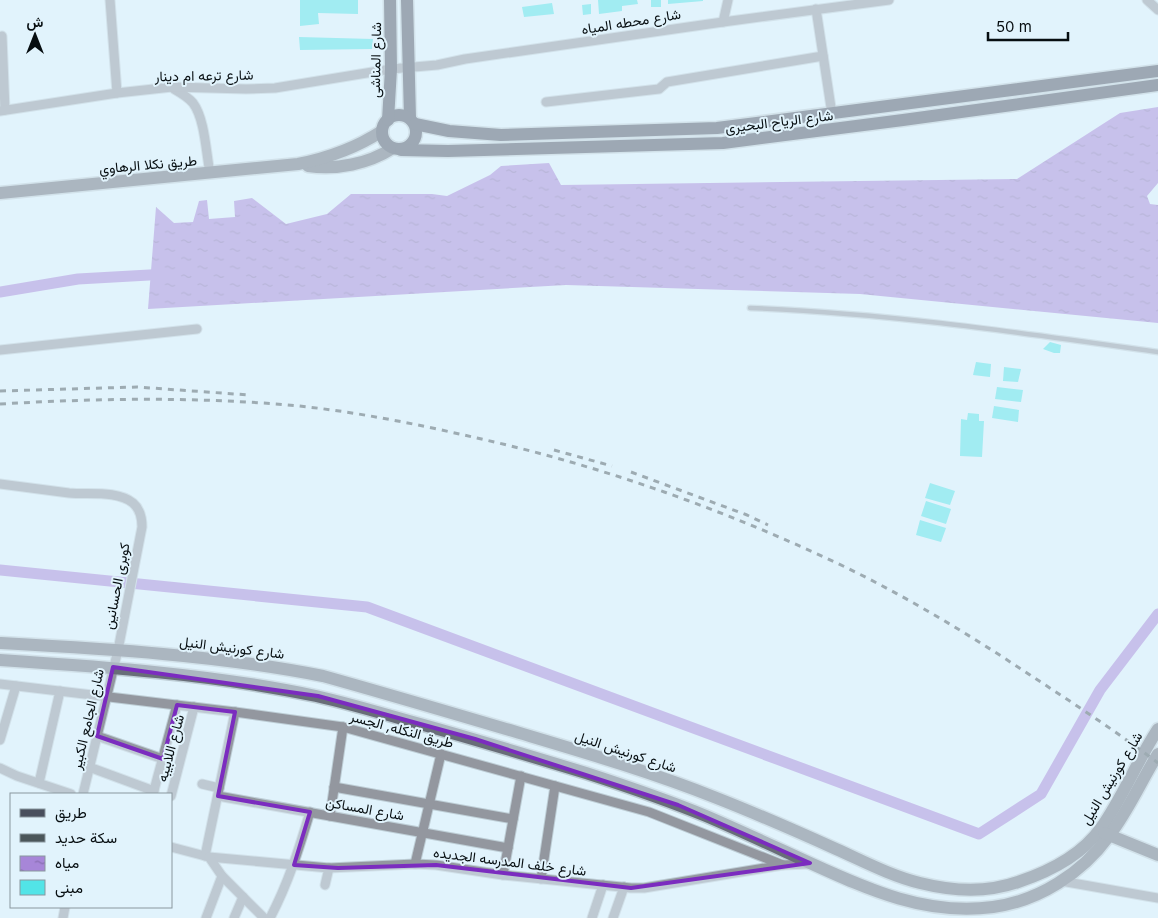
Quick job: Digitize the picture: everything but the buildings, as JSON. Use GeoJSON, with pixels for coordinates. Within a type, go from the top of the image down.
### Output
{"type":"FeatureCollection","features":[{"type":"Feature","properties":{"kind":"main road","name":"شارع المناشى"},"geometry":{"type":"LineString","coordinates":[[385,126],[391,69],[390,0]]}},
{"type":"Feature","properties":{"kind":"main road"},"geometry":{"type":"LineString","coordinates":[[407,0],[408,67],[412,121],[417,130],[416,137],[408,148],[397,149],[385,142],[385,126],[398,115],[412,121]]}},
{"type":"Feature","properties":{"kind":"main road","name":"شارع الرياح البحيرى"},"geometry":{"type":"LineString","coordinates":[[412,121],[449,131],[501,135],[708,129],[1158,71]]}},
{"type":"Feature","properties":{"kind":"main road","name":"شارع الرياح البحيرى"},"geometry":{"type":"LineString","coordinates":[[397,149],[448,151],[723,143],[1158,85]]}},
{"type":"Feature","properties":{"kind":"main road","name":"طريق نكلا الرهاوي"},"geometry":{"type":"LineString","coordinates":[[0,193],[298,164],[351,149],[385,126]]}},
{"type":"Feature","properties":{"kind":"main road"},"geometry":{"type":"LineString","coordinates":[[448,151],[449,131]]}},
{"type":"Feature","properties":{"kind":"main road","name":"طريق نكلا الرهاوي"},"geometry":{"type":"LineString","coordinates":[[298,164],[326,167],[354,164],[397,149]]}},
{"type":"Feature","properties":{"kind":"main road","name":"شارع كورنيش النيل"},"geometry":{"type":"LineString","coordinates":[[0,643],[170,654],[289,669],[323,676],[596,756],[679,784],[786,827],[894,874],[918,883],[942,888],[967,890],[1016,883],[1039,874],[1068,858],[1104,833]]}},
{"type":"Feature","properties":{"kind":"main road","name":"شارع كورنيش النيل"},"geometry":{"type":"LineString","coordinates":[[0,660],[168,672],[309,695],[465,736],[589,774],[678,805],[855,884],[914,904],[941,908],[968,909],[995,907],[1013,903],[1042,892],[1061,881],[1095,853],[1104,833],[1158,754]]}},
{"type":"Feature","properties":{"kind":"main road","name":"شارع كورنيش النيل"},"geometry":{"type":"LineString","coordinates":[[1118,813],[1143,752],[1158,729]]}},
{"type":"Feature","properties":{"kind":"main road"},"geometry":{"type":"LineString","coordinates":[[1104,833],[1158,855]]}},
{"type":"Feature","properties":{"kind":"street"},"geometry":{"type":"LineString","coordinates":[[110,0],[117,93]]}},
{"type":"Feature","properties":{"kind":"street"},"geometry":{"type":"LineString","coordinates":[[723,22],[728,0]]}},
{"type":"Feature","properties":{"kind":"street","name":"شارع محطه المياه"},"geometry":{"type":"LineString","coordinates":[[408,67],[437,65],[465,59],[889,0]]}},
{"type":"Feature","properties":{"kind":"street"},"geometry":{"type":"LineString","coordinates":[[1147,0],[1158,10]]}},
{"type":"Feature","properties":{"kind":"street"},"geometry":{"type":"LineString","coordinates":[[816,9],[832,114]]}},
{"type":"Feature","properties":{"kind":"street"},"geometry":{"type":"LineString","coordinates":[[2,36],[3,110]]}},
{"type":"Feature","properties":{"kind":"street"},"geometry":{"type":"LineString","coordinates":[[546,102],[659,89],[668,82],[823,56]]}},
{"type":"Feature","properties":{"kind":"street","name":"شارع ترعه ام دينار"},"geometry":{"type":"LineString","coordinates":[[3,110],[117,93],[172,88],[275,88],[408,67]]}},
{"type":"Feature","properties":{"kind":"street"},"geometry":{"type":"LineString","coordinates":[[172,88],[184,94],[193,102],[199,113],[210,173]]}},
{"type":"Feature","properties":{"kind":"street"},"geometry":{"type":"LineString","coordinates":[[0,350],[197,330]]}},
{"type":"Feature","properties":{"kind":"street","name":"كوبرى الحسانين"},"geometry":{"type":"LineString","coordinates":[[0,484],[71,493],[116,496],[133,503],[141,515],[142,527],[118,650]]}},
{"type":"Feature","properties":{"kind":"street","name":"شارع الجامع الكبير"},"geometry":{"type":"LineString","coordinates":[[83,793],[118,650]]}},
{"type":"Feature","properties":{"kind":"street","name":"طريق النكله, الجسر"},"geometry":{"type":"LineString","coordinates":[[0,684],[343,727],[649,812],[783,865]]}},
{"type":"Feature","properties":{"kind":"street"},"geometry":{"type":"LineString","coordinates":[[0,740],[16,686]]}},
{"type":"Feature","properties":{"kind":"street"},"geometry":{"type":"LineString","coordinates":[[40,784],[60,691]]}},
{"type":"Feature","properties":{"kind":"street"},"geometry":{"type":"LineString","coordinates":[[89,767],[154,793],[177,705]]}},
{"type":"Feature","properties":{"kind":"street","name":"شارع اللابيبه"},"geometry":{"type":"LineString","coordinates":[[172,793],[194,707]]}},
{"type":"Feature","properties":{"kind":"street"},"geometry":{"type":"LineString","coordinates":[[235,712],[207,856],[222,876],[264,918]]}},
{"type":"Feature","properties":{"kind":"street"},"geometry":{"type":"LineString","coordinates":[[330,816],[343,727]]}},
{"type":"Feature","properties":{"kind":"street"},"geometry":{"type":"LineString","coordinates":[[96,736],[163,759]]}},
{"type":"Feature","properties":{"kind":"street"},"geometry":{"type":"LineString","coordinates":[[416,864],[440,754]]}},
{"type":"Feature","properties":{"kind":"street"},"geometry":{"type":"LineString","coordinates":[[0,768],[68,793]]}},
{"type":"Feature","properties":{"kind":"street"},"geometry":{"type":"LineString","coordinates":[[503,875],[521,776]]}},
{"type":"Feature","properties":{"kind":"street","name":"شارع المساكن"},"geometry":{"type":"LineString","coordinates":[[202,784],[219,792],[310,812],[508,848]]}},
{"type":"Feature","properties":{"kind":"street"},"geometry":{"type":"LineString","coordinates":[[541,879],[555,786]]}},
{"type":"Feature","properties":{"kind":"street"},"geometry":{"type":"LineString","coordinates":[[334,787],[513,818]]}},
{"type":"Feature","properties":{"kind":"street"},"geometry":{"type":"LineString","coordinates":[[270,918],[283,894],[310,812]]}},
{"type":"Feature","properties":{"kind":"street","name":"شارع خلف المدرسه الجديده"},"geometry":{"type":"LineString","coordinates":[[172,847],[207,856],[329,868],[416,864],[436,865],[503,875],[624,888],[644,888],[783,865],[810,864]]}},
{"type":"Feature","properties":{"kind":"street"},"geometry":{"type":"LineString","coordinates":[[325,885],[329,868]]}},
{"type":"Feature","properties":{"kind":"street"},"geometry":{"type":"LineString","coordinates":[[206,918],[222,876]]}},
{"type":"Feature","properties":{"kind":"street"},"geometry":{"type":"LineString","coordinates":[[1061,881],[1158,898]]}},
{"type":"Feature","properties":{"kind":"street"},"geometry":{"type":"LineString","coordinates":[[592,918],[603,885]]}},
{"type":"Feature","properties":{"kind":"street"},"geometry":{"type":"LineString","coordinates":[[613,918],[624,888]]}},
{"type":"Feature","properties":{"kind":"street"},"geometry":{"type":"LineString","coordinates":[[234,918],[243,897]]}},
{"type":"Feature","properties":{"kind":"lane"},"geometry":{"type":"LineString","coordinates":[[750,308],[802,310],[898,318],[1158,352]]}},
{"type":"Feature","properties":{"kind":"highlighted area"},"geometry":{"type":"Polygon","coordinates":[[[113,667],[318,696],[475,739],[678,805],[810,863],[631,888],[436,865],[338,868],[294,865],[310,812],[218,796],[235,712],[177,705],[163,759],[97,736],[113,667]]]}},
{"type":"Feature","properties":{"kind":"water"},"geometry":{"type":"Polygon","coordinates":[[[1158,107],[1158,183],[1147,196],[1150,204],[1158,205],[1158,323],[860,294],[566,285],[148,309],[156,207],[174,223],[193,222],[199,201],[207,200],[209,219],[235,217],[234,201],[252,198],[286,224],[327,214],[351,194],[432,194],[447,196],[490,175],[501,166],[549,163],[561,185],[1017,179],[1120,113],[1158,107]]]}},
{"type":"Feature","properties":{"kind":"waterway"},"geometry":{"type":"LineString","coordinates":[[0,292],[78,279],[167,274]]}},
{"type":"Feature","properties":{"kind":"waterway"},"geometry":{"type":"LineString","coordinates":[[0,570],[367,607],[979,834],[1041,794],[1100,690],[1158,614]]}},
{"type":"Feature","properties":{"kind":"railway"},"geometry":{"type":"LineString","coordinates":[[0,391],[137,387],[249,395]]}},
{"type":"Feature","properties":{"kind":"railway"},"geometry":{"type":"LineString","coordinates":[[0,404],[164,399],[229,401],[316,408],[397,421],[520,448],[648,486],[772,534],[869,579],[924,609],[1004,658],[1095,718],[1158,763]]}},
{"type":"Feature","properties":{"kind":"railway"},"geometry":{"type":"LineString","coordinates":[[554,450],[612,466]]}},
{"type":"Feature","properties":{"kind":"railway"},"geometry":{"type":"LineString","coordinates":[[631,472],[747,515],[768,525]]}}]}
